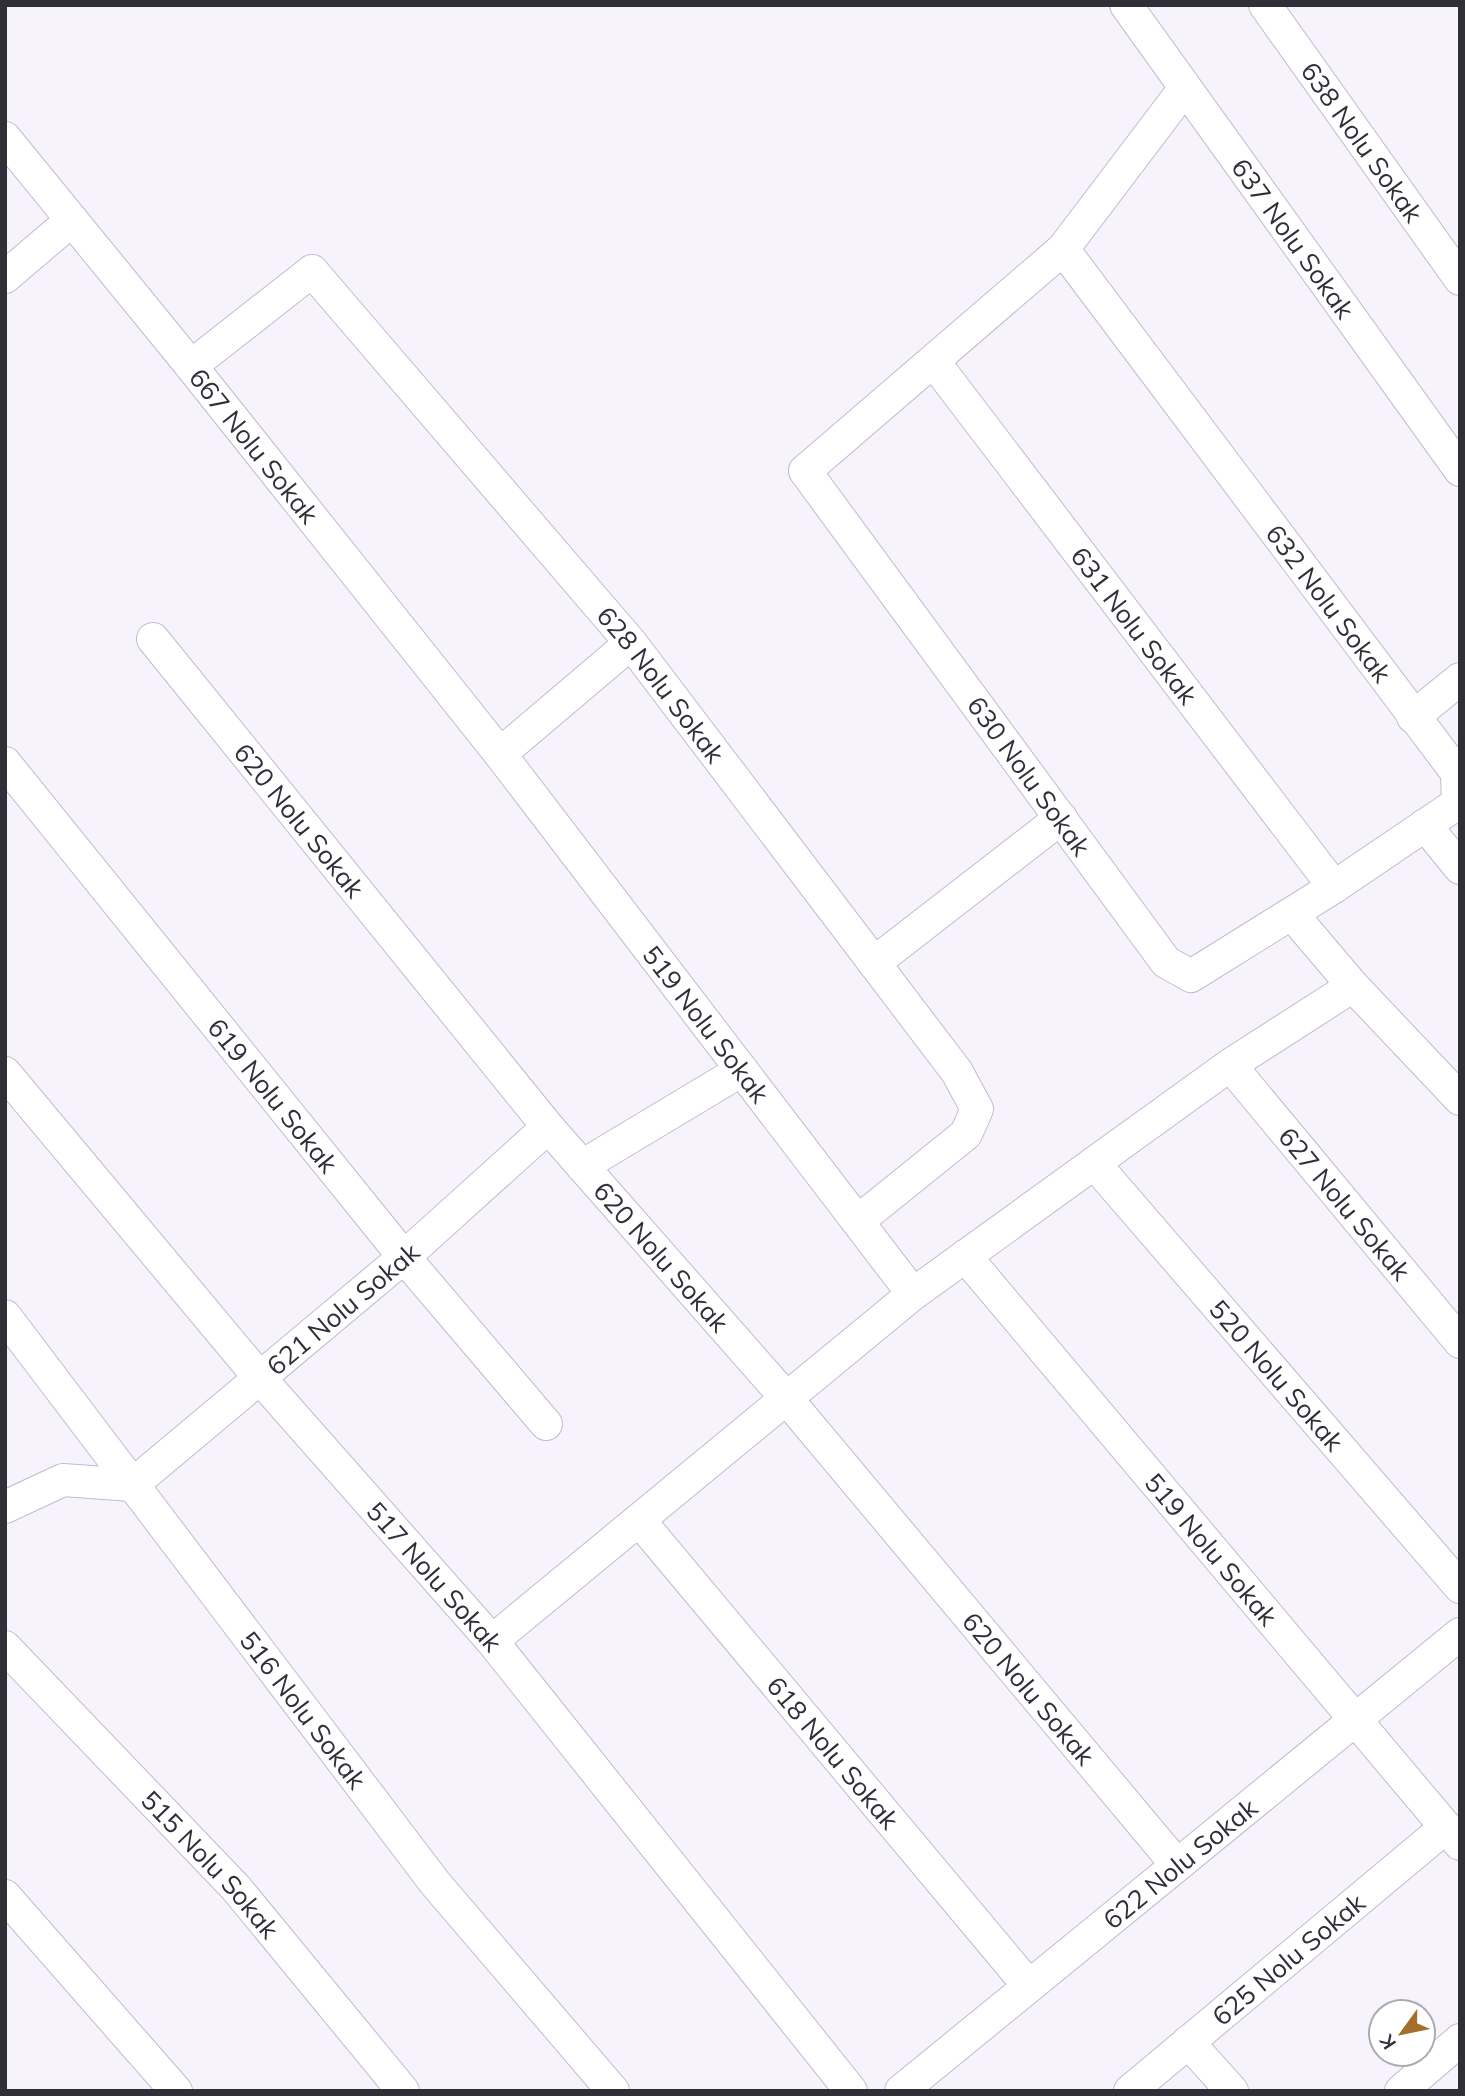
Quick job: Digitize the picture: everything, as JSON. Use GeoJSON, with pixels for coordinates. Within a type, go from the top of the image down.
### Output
{"type":"FeatureCollection","features":[{"type":"Feature","properties":{"kind":"street","name":"637 Nolu Sokak"},"geometry":{"type":"LineString","coordinates":[[1126,5],[1460,470]]}},
{"type":"Feature","properties":{"kind":"street","name":"638 Nolu Sokak"},"geometry":{"type":"LineString","coordinates":[[1265,5],[1460,279]]}},
{"type":"Feature","properties":{"kind":"street"},"geometry":{"type":"LineString","coordinates":[[934,362],[1063,249],[1185,88]]}},
{"type":"Feature","properties":{"kind":"street","name":"667 Nolu Sokak"},"geometry":{"type":"LineString","coordinates":[[5,138],[191,366],[500,754]]}},
{"type":"Feature","properties":{"kind":"street"},"geometry":{"type":"LineString","coordinates":[[5,277],[72,220]]}},
{"type":"Feature","properties":{"kind":"street","name":"632 Nolu Sokak"},"geometry":{"type":"LineString","coordinates":[[1063,249],[1457,773],[1458,803],[1292,914]]}},
{"type":"Feature","properties":{"kind":"street","name":"628 Nolu Sokak"},"geometry":{"type":"LineString","coordinates":[[191,366],[312,271],[631,643],[957,1072],[976,1109],[966,1134],[858,1221]]}},
{"type":"Feature","properties":{"kind":"street","name":"630 Nolu Sokak"},"geometry":{"type":"LineString","coordinates":[[934,362],[805,471],[1166,962],[1191,976],[1292,914]]}},
{"type":"Feature","properties":{"kind":"street","name":"631 Nolu Sokak"},"geometry":{"type":"LineString","coordinates":[[934,362],[1334,887]]}},
{"type":"Feature","properties":{"kind":"street","name":"620 Nolu Sokak"},"geometry":{"type":"LineString","coordinates":[[153,639],[548,1127],[787,1399],[1177,1865]]}},
{"type":"Feature","properties":{"kind":"street"},"geometry":{"type":"LineString","coordinates":[[500,754],[631,643]]}},
{"type":"Feature","properties":{"kind":"street"},"geometry":{"type":"LineString","coordinates":[[1413,717],[1460,680]]}},
{"type":"Feature","properties":{"kind":"street","name":"519 Nolu Sokak"},"geometry":{"type":"LineString","coordinates":[[500,754],[913,1294]]}},
{"type":"Feature","properties":{"kind":"street","name":"619 Nolu Sokak"},"geometry":{"type":"LineString","coordinates":[[5,763],[404,1257],[546,1424]]}},
{"type":"Feature","properties":{"kind":"street"},"geometry":{"type":"LineString","coordinates":[[874,963],[1061,818]]}},
{"type":"Feature","properties":{"kind":"street"},"geometry":{"type":"LineString","coordinates":[[1425,824],[1460,869]]}},
{"type":"Feature","properties":{"kind":"street"},"geometry":{"type":"LineString","coordinates":[[1292,914],[1353,986],[1455,1084]]}},
{"type":"Feature","properties":{"kind":"street"},"geometry":{"type":"LineString","coordinates":[[492,1641],[913,1294],[1230,1065],[1353,986]]}},
{"type":"Feature","properties":{"kind":"street","name":"627 Nolu Sokak"},"geometry":{"type":"LineString","coordinates":[[1230,1065],[1460,1342]]}},
{"type":"Feature","properties":{"kind":"street"},"geometry":{"type":"LineString","coordinates":[[582,1166],[742,1070]]}},
{"type":"Feature","properties":{"kind":"street","name":"517 Nolu Sokak"},"geometry":{"type":"LineString","coordinates":[[5,1073],[259,1377],[492,1641],[851,2091]]}},
{"type":"Feature","properties":{"kind":"street","name":"621 Nolu Sokak"},"geometry":{"type":"LineString","coordinates":[[132,1485],[404,1257],[548,1127]]}},
{"type":"Feature","properties":{"kind":"street","name":"520 Nolu Sokak"},"geometry":{"type":"LineString","coordinates":[[1094,1163],[1460,1587]]}},
{"type":"Feature","properties":{"kind":"street","name":"519 Nolu Sokak"},"geometry":{"type":"LineString","coordinates":[[965,1256],[1453,1836]]}},
{"type":"Feature","properties":{"kind":"street","name":"516 Nolu Sokak"},"geometry":{"type":"LineString","coordinates":[[5,1316],[435,1883],[612,2091]]}},
{"type":"Feature","properties":{"kind":"street"},"geometry":{"type":"LineString","coordinates":[[5,1507],[62,1480],[132,1485]]}},
{"type":"Feature","properties":{"kind":"street","name":"618 Nolu Sokak"},"geometry":{"type":"LineString","coordinates":[[639,1520],[1028,1985]]}},
{"type":"Feature","properties":{"kind":"street","name":"622 Nolu Sokak"},"geometry":{"type":"LineString","coordinates":[[901,2091],[1460,1634]]}},
{"type":"Feature","properties":{"kind":"street","name":"515 Nolu Sokak"},"geometry":{"type":"LineString","coordinates":[[5,1647],[236,1888],[403,2091]]}},
{"type":"Feature","properties":{"kind":"street","name":"625 Nolu Sokak"},"geometry":{"type":"LineString","coordinates":[[1130,2091],[1188,2042],[1453,1836]]}},
{"type":"Feature","properties":{"kind":"street"},"geometry":{"type":"LineString","coordinates":[[5,1896],[176,2091]]}},
{"type":"Feature","properties":{"kind":"street"},"geometry":{"type":"LineString","coordinates":[[1401,2091],[1460,2039]]}},
{"type":"Feature","properties":{"kind":"street"},"geometry":{"type":"LineString","coordinates":[[1188,2042],[1232,2091]]}}]}
